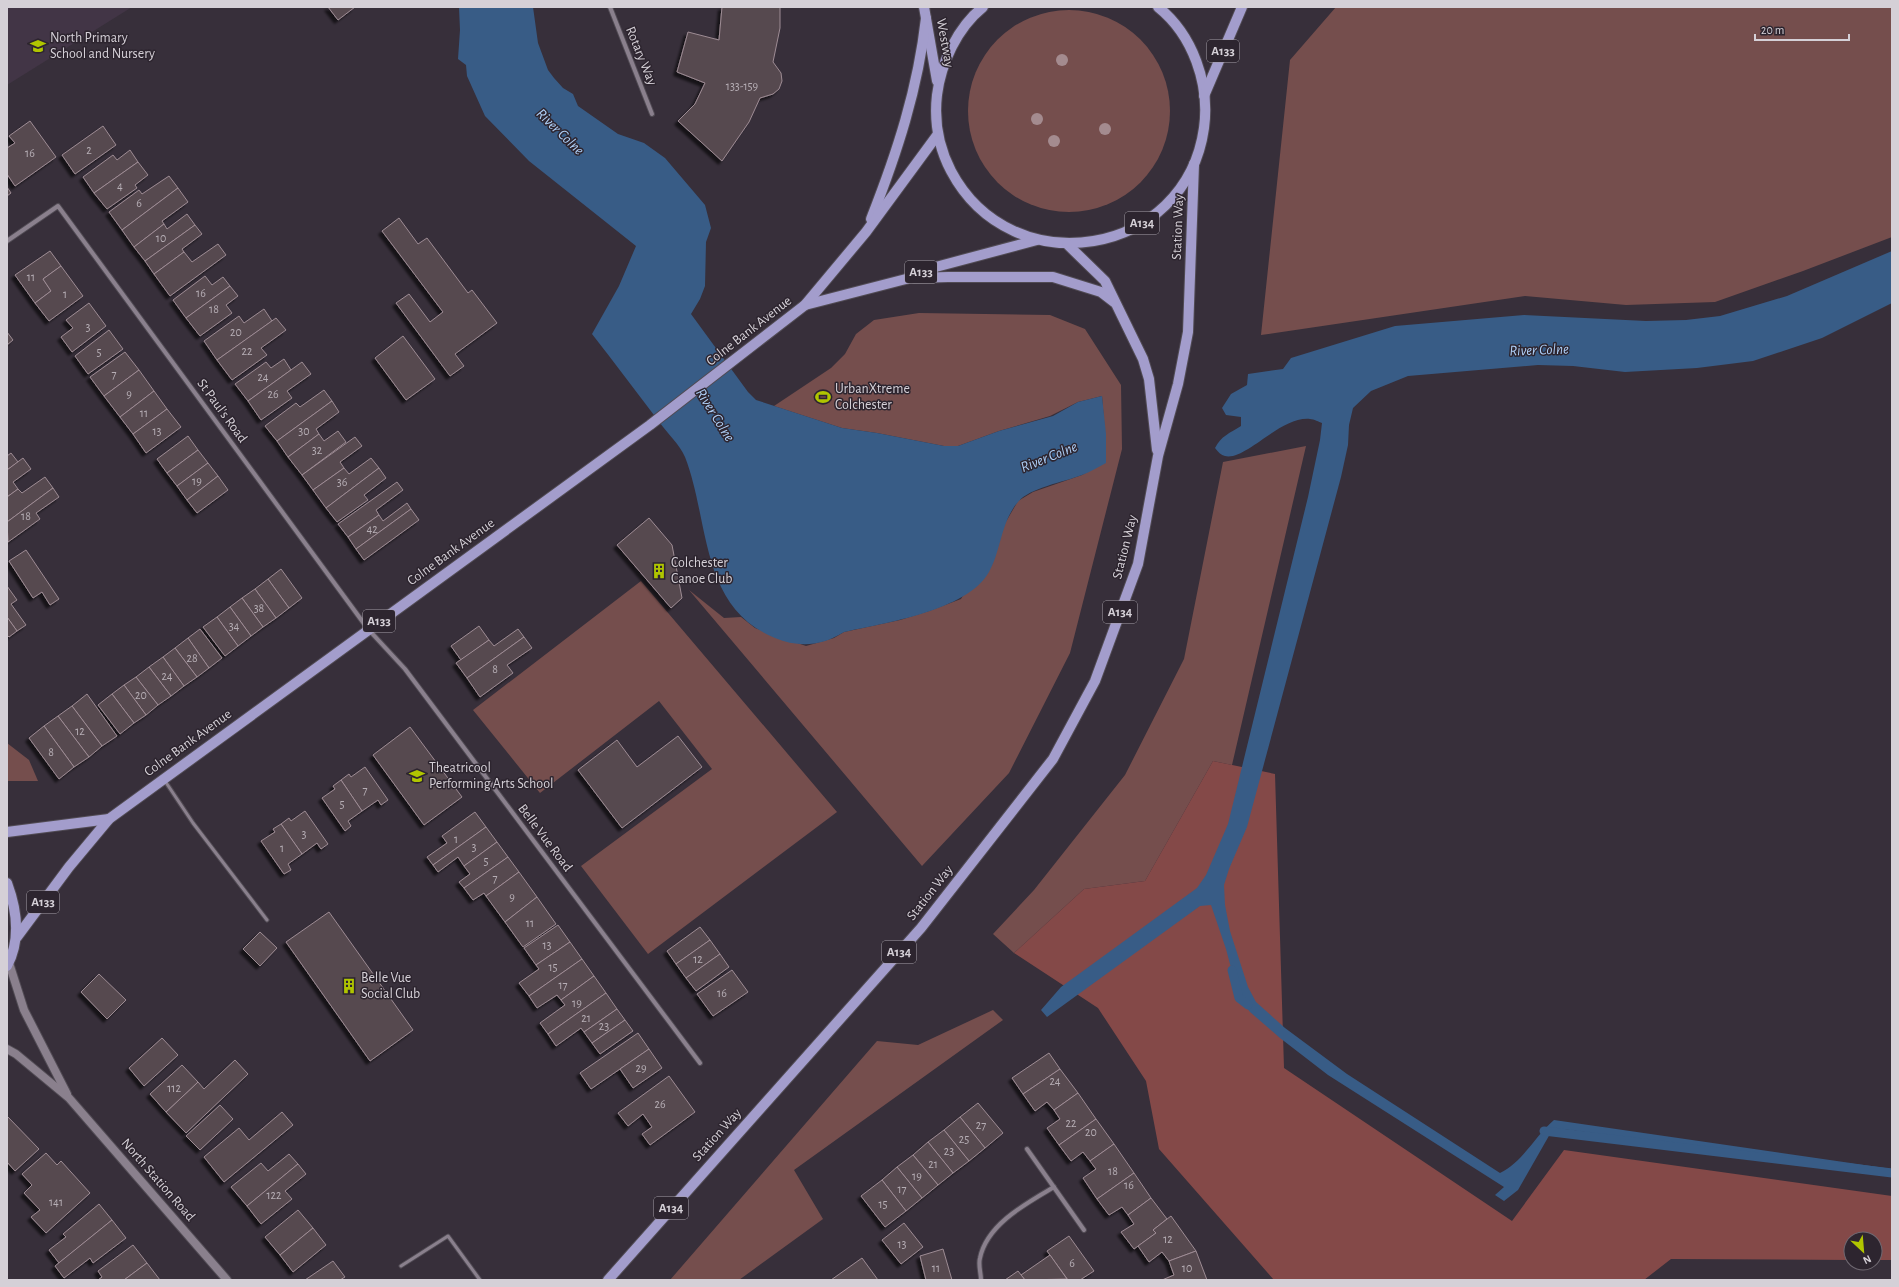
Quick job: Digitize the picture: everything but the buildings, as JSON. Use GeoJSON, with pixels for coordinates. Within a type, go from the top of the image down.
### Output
{"type":"FeatureCollection","features":[{"type":"Feature","properties":{"kind":"main road","name":"Westway"},"geometry":{"type":"LineString","coordinates":[[924,7],[938,85]]}},
{"type":"Feature","properties":{"kind":"main road","name":"A134"},"geometry":{"type":"LineString","coordinates":[[983,7],[961,31],[946,59],[938,85],[936,114],[938,134],[946,162],[956,180],[973,203],[994,220],[1005,227],[1037,240],[1066,244],[1106,239],[1120,235],[1141,224],[1151,217],[1173,196],[1194,164],[1203,134],[1205,112],[1204,96],[1199,69],[1188,43],[1172,21],[1158,7]]}},
{"type":"Feature","properties":{"kind":"main road","name":"A133"},"geometry":{"type":"LineString","coordinates":[[1204,96],[1242,7]]}},
{"type":"Feature","properties":{"kind":"main road"},"geometry":{"type":"LineString","coordinates":[[866,232],[892,164],[909,110],[922,56],[926,18]]}},
{"type":"Feature","properties":{"kind":"main road","name":"Colne Bank Avenue"},"geometry":{"type":"LineString","coordinates":[[17,937],[69,867],[109,819],[650,425],[805,305],[866,232],[938,134]]}},
{"type":"Feature","properties":{"kind":"main road","name":"Station Way"},"geometry":{"type":"LineString","coordinates":[[608,1280],[920,928],[1053,759],[1095,680],[1138,564],[1158,456],[1178,384],[1188,332],[1194,164]]}},
{"type":"Feature","properties":{"kind":"main road","name":"Colne Bank Avenue"},"geometry":{"type":"LineString","coordinates":[[805,305],[906,279],[932,268],[1037,240]]}},
{"type":"Feature","properties":{"kind":"main road","name":"Station Way"},"geometry":{"type":"LineString","coordinates":[[1066,244],[1105,281],[1143,359],[1149,379],[1158,456]]}},
{"type":"Feature","properties":{"kind":"main road"},"geometry":{"type":"LineString","coordinates":[[906,279],[948,277],[1053,277],[1101,292],[1118,306]]}},
{"type":"Feature","properties":{"kind":"main road","name":"Colne Bank Avenue"},"geometry":{"type":"LineString","coordinates":[[7,832],[109,819]]}},
{"type":"Feature","properties":{"kind":"main road","name":"A133"},"geometry":{"type":"LineString","coordinates":[[7,883],[16,917],[17,937],[8,965]]}},
{"type":"Feature","properties":{"kind":"street","name":"Rotary Way"},"geometry":{"type":"LineString","coordinates":[[610,7],[652,114]]}},
{"type":"Feature","properties":{"kind":"street","name":"St Paul's Road"},"geometry":{"type":"LineString","coordinates":[[7,241],[58,206],[368,629]]}},
{"type":"Feature","properties":{"kind":"street","name":"Belle Vue Road"},"geometry":{"type":"LineString","coordinates":[[368,629],[405,670],[700,1063]]}},
{"type":"Feature","properties":{"kind":"street","name":"North Station Road"},"geometry":{"type":"LineString","coordinates":[[8,965],[24,1010],[69,1098]]}},
{"type":"Feature","properties":{"kind":"street","name":"North Station Road"},"geometry":{"type":"LineString","coordinates":[[7,1049],[16,1054],[69,1098],[227,1280]]}},
{"type":"Feature","properties":{"kind":"street"},"geometry":{"type":"LineString","coordinates":[[1027,1149],[1084,1230]]}},
{"type":"Feature","properties":{"kind":"street"},"geometry":{"type":"LineString","coordinates":[[981,1280],[980,1258],[992,1231],[1023,1205],[1054,1187]]}},
{"type":"Feature","properties":{"kind":"lane"},"geometry":{"type":"LineString","coordinates":[[164,779],[194,823],[267,920]]}},
{"type":"Feature","properties":{"kind":"lane"},"geometry":{"type":"LineString","coordinates":[[401,1266],[448,1236],[480,1280]]}},
{"type":"Feature","properties":{"kind":"shaded area","name":"North Primary School and Nursery"},"geometry":{"type":"Polygon","coordinates":[[[7,7],[132,7],[7,85],[7,7]]]}},
{"type":"Feature","properties":{"kind":"shaded area"},"geometry":{"type":"Polygon","coordinates":[[[1336,7],[1892,7],[1892,237],[1803,271],[1715,302],[1626,305],[1525,296],[1261,335],[1290,60],[1336,7]]]}},
{"type":"Feature","properties":{"kind":"shaded area"},"geometry":{"type":"Polygon","coordinates":[[[1069,10],[1098,14],[1117,22],[1133,33],[1147,47],[1158,63],[1166,82],[1170,111],[1166,140],[1158,159],[1147,175],[1133,189],[1117,200],[1098,208],[1069,212],[1040,208],[1021,200],[1005,189],[991,175],[980,159],[972,140],[968,111],[972,82],[980,63],[991,47],[1005,33],[1021,22],[1040,14],[1069,10]]]}},
{"type":"Feature","properties":{"kind":"shaded area"},"geometry":{"type":"Polygon","coordinates":[[[919,313],[1050,315],[1085,329],[1121,385],[1122,449],[1070,653],[1009,773],[922,866],[689,590],[724,618],[741,617],[755,628],[806,646],[834,638],[844,632],[900,620],[961,599],[1018,501],[1033,492],[1082,475],[1091,470],[1106,445],[1102,396],[1078,402],[1050,416],[999,431],[958,446],[944,446],[842,428],[774,406],[831,368],[845,354],[856,334],[874,320],[919,313]]]}},
{"type":"Feature","properties":{"kind":"shaded area"},"geometry":{"type":"Polygon","coordinates":[[[1306,446],[1232,765],[1213,761],[1145,881],[1084,889],[1014,953],[993,934],[1034,890],[1125,775],[1184,659],[1223,462],[1306,446]]]}},
{"type":"Feature","properties":{"kind":"shaded area"},"geometry":{"type":"Polygon","coordinates":[[[641,581],[837,812],[648,954],[581,866],[712,769],[659,701],[540,793],[473,710],[641,581]]]}},
{"type":"Feature","properties":{"kind":"shaded area"},"geometry":{"type":"Polygon","coordinates":[[[7,743],[29,760],[38,781],[7,781],[7,743]]]}},
{"type":"Feature","properties":{"kind":"shaded area"},"geometry":{"type":"Polygon","coordinates":[[[1213,761],[1275,774],[1284,1068],[1512,1221],[1564,1150],[1892,1196],[1892,1260],[1883,1260],[1883,1231],[1843,1231],[1843,1260],[1671,1259],[1644,1280],[1274,1280],[1159,1149],[1146,1081],[1098,1008],[1014,953],[1084,889],[1145,881],[1213,761]]]}},
{"type":"Feature","properties":{"kind":"shaded area"},"geometry":{"type":"Polygon","coordinates":[[[993,1010],[1003,1020],[794,1170],[823,1219],[739,1280],[670,1280],[877,1041],[918,1045],[993,1010]]]}},
{"type":"Feature","properties":{"kind":"water","name":"River Colne"},"geometry":{"type":"Polygon","coordinates":[[[459,7],[533,7],[538,43],[548,70],[563,88],[573,94],[578,106],[618,134],[644,143],[665,158],[705,205],[711,228],[706,242],[705,286],[700,299],[691,314],[748,392],[756,400],[842,428],[944,446],[958,446],[999,431],[1053,416],[1078,402],[1102,396],[1106,434],[1106,463],[1085,474],[1038,489],[1023,497],[1012,510],[1008,518],[989,572],[978,585],[963,597],[944,606],[902,619],[844,632],[836,637],[819,643],[810,644],[793,643],[775,638],[750,624],[732,606],[720,584],[711,560],[693,482],[683,453],[592,334],[619,286],[636,246],[529,161],[485,116],[467,76],[466,65],[458,59],[460,30],[459,7]]]}},
{"type":"Feature","properties":{"kind":"water","name":"River Colne"},"geometry":{"type":"Polygon","coordinates":[[[1892,251],[1892,303],[1822,338],[1753,361],[1697,368],[1625,372],[1573,366],[1538,365],[1408,376],[1371,391],[1353,408],[1349,425],[1348,445],[1341,477],[1247,827],[1229,869],[1224,885],[1225,905],[1230,931],[1248,987],[1256,1002],[1285,1028],[1347,1074],[1500,1173],[1522,1156],[1547,1126],[1554,1120],[1892,1169],[1892,1172],[1562,1129],[1550,1134],[1518,1190],[1504,1201],[1495,1195],[1504,1187],[1328,1075],[1280,1038],[1250,1012],[1239,998],[1226,949],[1211,905],[1200,906],[1047,1017],[1041,1010],[1061,987],[1197,888],[1206,875],[1228,824],[1308,497],[1322,423],[1312,419],[1299,420],[1287,424],[1243,452],[1233,456],[1225,456],[1221,454],[1215,448],[1217,444],[1226,435],[1241,426],[1241,417],[1226,415],[1222,408],[1231,394],[1247,385],[1248,374],[1283,369],[1291,358],[1395,326],[1524,315],[1646,321],[1686,320],[1720,316],[1787,296],[1892,251]]]}},
{"type":"Feature","properties":{"kind":"waterway"},"geometry":{"type":"LineString","coordinates":[[1232,970],[1239,998],[1248,1005]]}},
{"type":"Feature","properties":{"kind":"waterway"},"geometry":{"type":"LineString","coordinates":[[1544,1131],[1892,1173]]}},
{"type":"Feature","properties":{"kind":"place","name":"North Primary School and Nursery"},"geometry":{"type":"Point","coordinates":[38,46]}},
{"type":"Feature","properties":{"kind":"place","name":"UrbanXtreme Colchester"},"geometry":{"type":"Point","coordinates":[823,397]}},
{"type":"Feature","properties":{"kind":"place","name":"Colchester Canoe Club"},"geometry":{"type":"Point","coordinates":[659,571]}},
{"type":"Feature","properties":{"kind":"place","name":"Theatricool Performing Arts School"},"geometry":{"type":"Point","coordinates":[417,776]}},
{"type":"Feature","properties":{"kind":"place","name":"Belle Vue Social Club"},"geometry":{"type":"Point","coordinates":[349,986]}}]}
